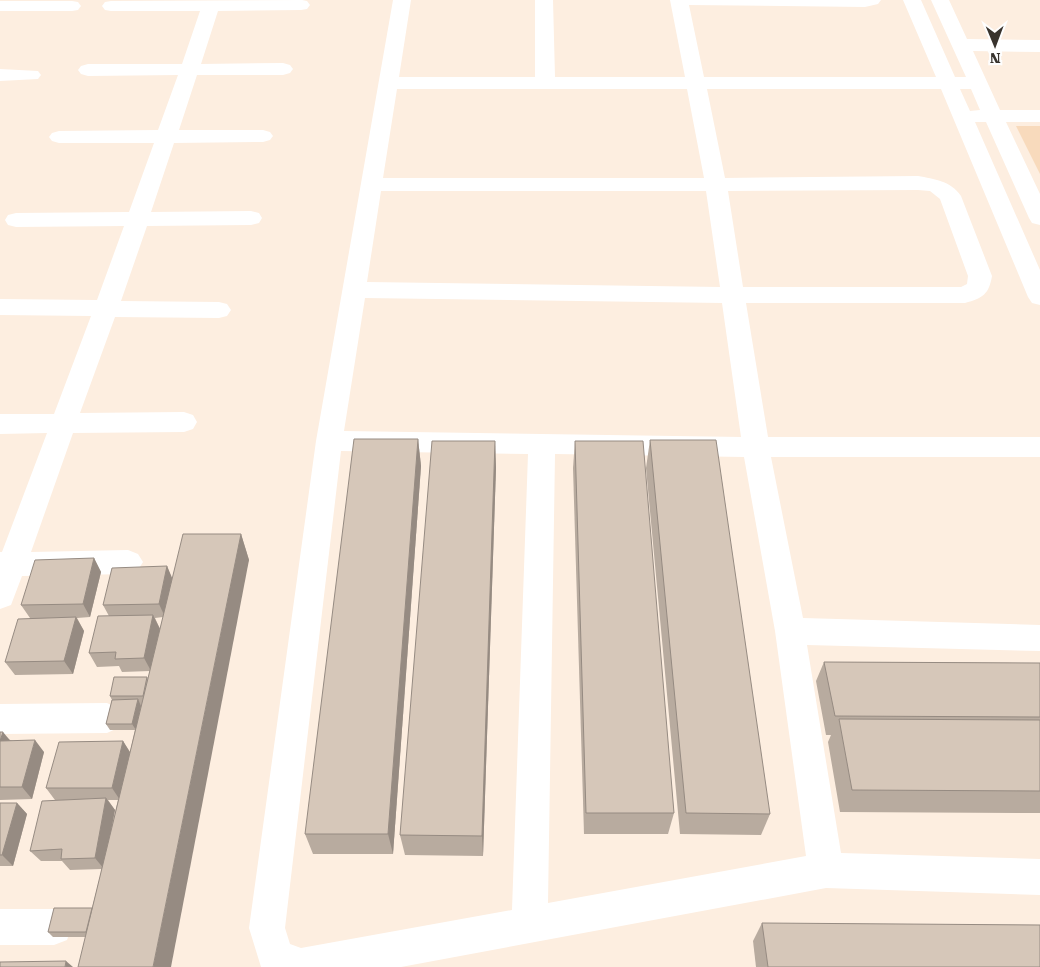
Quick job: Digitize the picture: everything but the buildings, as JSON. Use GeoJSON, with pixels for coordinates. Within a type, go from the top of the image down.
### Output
{"type":"FeatureCollection","features":[{"type":"Feature","properties":{"kind":"street"},"geometry":{"type":"LineString","coordinates":[[402,0],[390,83],[371,184],[329,441],[267,928],[276,956],[301,967],[530,923],[826,870],[1040,877]]}},
{"type":"Feature","properties":{"kind":"street"},"geometry":{"type":"LineString","coordinates":[[544,0],[545,83]]}},
{"type":"Feature","properties":{"kind":"street"},"geometry":{"type":"LineString","coordinates":[[826,870],[790,632],[756,447],[716,185],[679,0],[865,2],[872,0]]}},
{"type":"Feature","properties":{"kind":"street"},"geometry":{"type":"LineString","coordinates":[[912,0],[1040,296]]}},
{"type":"Feature","properties":{"kind":"street"},"geometry":{"type":"LineString","coordinates":[[940,0],[1040,218]]}},
{"type":"Feature","properties":{"kind":"street"},"geometry":{"type":"LineString","coordinates":[[111,6],[212,3],[301,5]]}},
{"type":"Feature","properties":{"kind":"street"},"geometry":{"type":"LineString","coordinates":[[0,596],[6,564],[64,424],[212,3]]}},
{"type":"Feature","properties":{"kind":"street"},"geometry":{"type":"LineString","coordinates":[[0,6],[72,6]]}},
{"type":"Feature","properties":{"kind":"street"},"geometry":{"type":"LineString","coordinates":[[960,45],[1040,46]]}},
{"type":"Feature","properties":{"kind":"street"},"geometry":{"type":"LineString","coordinates":[[88,70],[283,69]]}},
{"type":"Feature","properties":{"kind":"street"},"geometry":{"type":"LineString","coordinates":[[0,75],[31,75]]}},
{"type":"Feature","properties":{"kind":"street"},"geometry":{"type":"LineString","coordinates":[[390,83],[977,83]]}},
{"type":"Feature","properties":{"kind":"street"},"geometry":{"type":"LineString","coordinates":[[962,116],[1040,116]]}},
{"type":"Feature","properties":{"kind":"street"},"geometry":{"type":"LineString","coordinates":[[59,138],[263,136]]}},
{"type":"Feature","properties":{"kind":"street"},"geometry":{"type":"LineString","coordinates":[[355,290],[732,295],[965,295],[978,288],[980,276],[950,196],[936,186],[918,184],[371,184]]}},
{"type":"Feature","properties":{"kind":"street"},"geometry":{"type":"LineString","coordinates":[[16,220],[251,218]]}},
{"type":"Feature","properties":{"kind":"street"},"geometry":{"type":"LineString","coordinates":[[0,307],[219,310]]}},
{"type":"Feature","properties":{"kind":"street"},"geometry":{"type":"LineString","coordinates":[[0,424],[184,422]]}},
{"type":"Feature","properties":{"kind":"street"},"geometry":{"type":"LineString","coordinates":[[329,441],[756,447],[1040,447]]}},
{"type":"Feature","properties":{"kind":"street"},"geometry":{"type":"LineString","coordinates":[[530,923],[542,444]]}},
{"type":"Feature","properties":{"kind":"street"},"geometry":{"type":"LineString","coordinates":[[6,564],[128,562]]}},
{"type":"Feature","properties":{"kind":"street"},"geometry":{"type":"LineString","coordinates":[[790,632],[1040,638]]}},
{"type":"Feature","properties":{"kind":"street"},"geometry":{"type":"LineString","coordinates":[[0,719],[107,718]]}},
{"type":"Feature","properties":{"kind":"street"},"geometry":{"type":"LineString","coordinates":[[0,927],[54,927]]}},
{"type":"Feature","properties":{"kind":"shaded area"},"geometry":{"type":"Polygon","coordinates":[[[1016,126],[1040,126],[1040,174],[1016,126]]]}}]}
